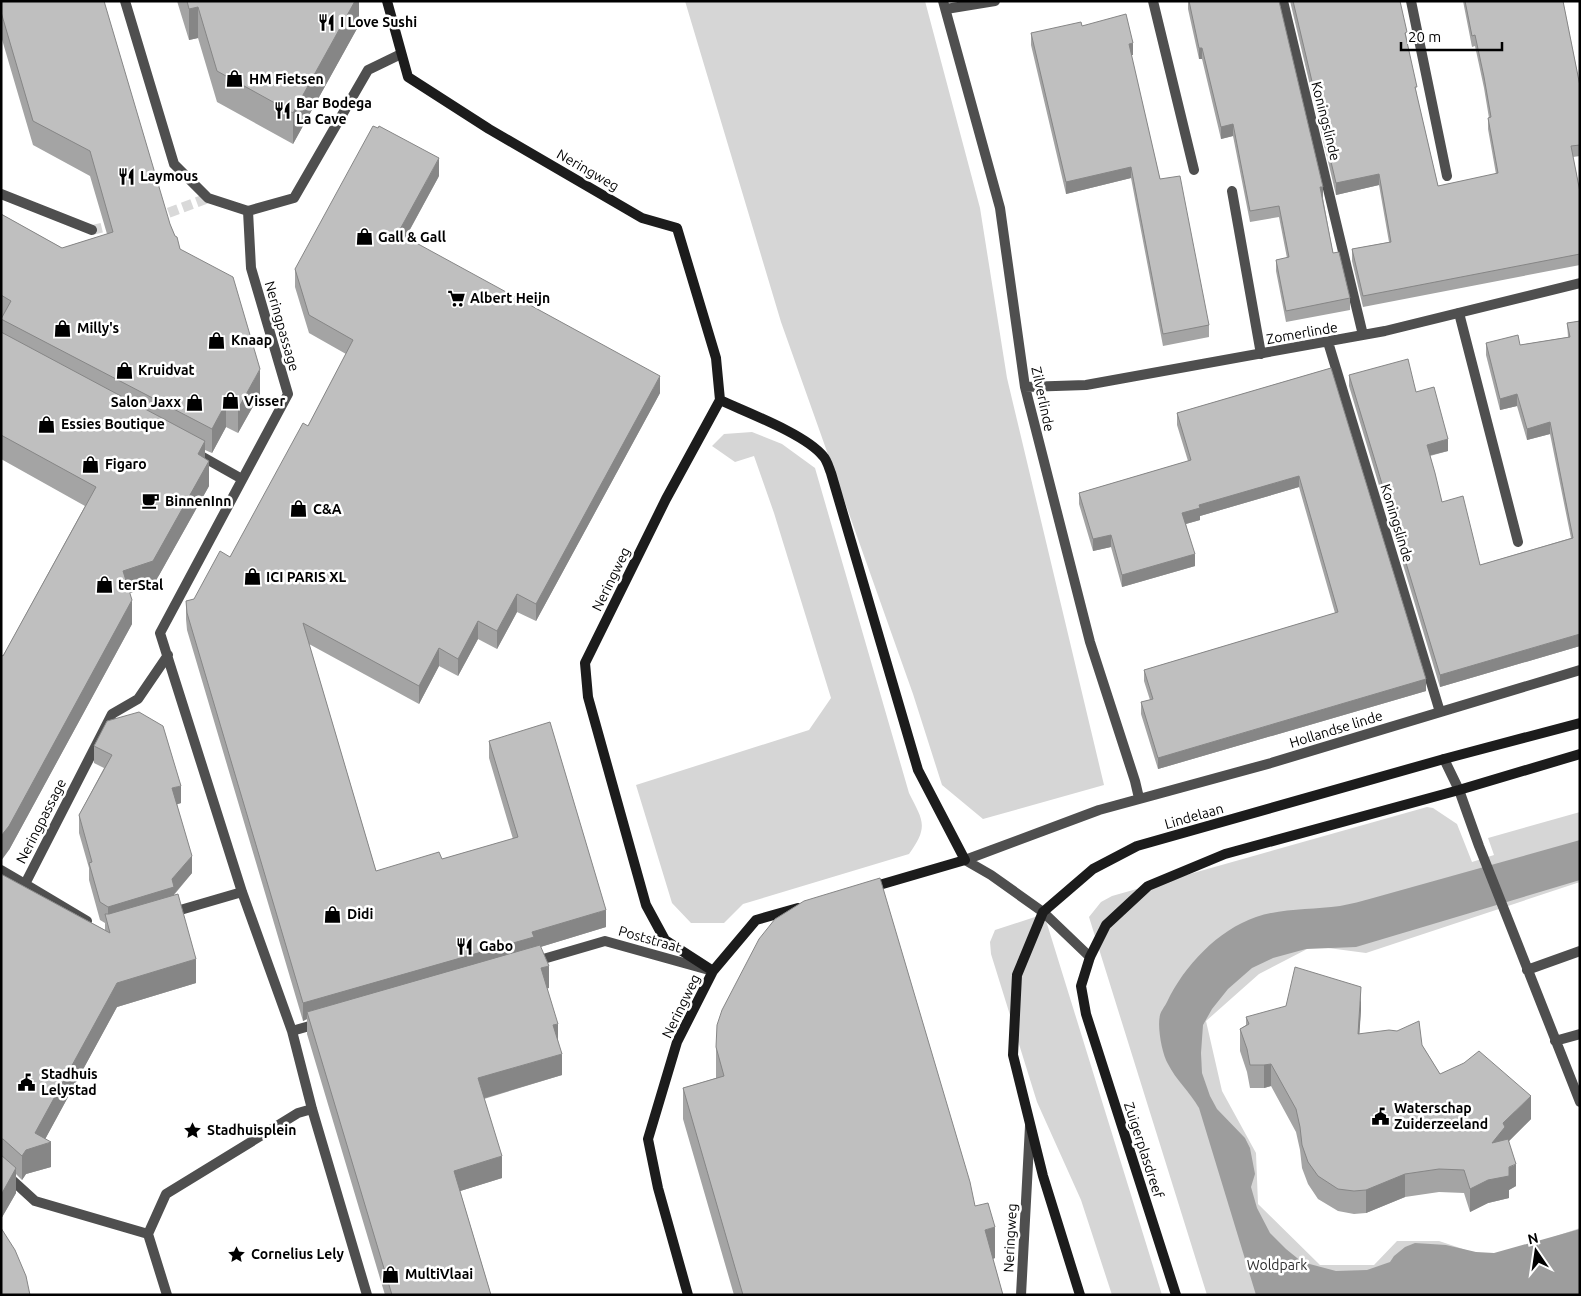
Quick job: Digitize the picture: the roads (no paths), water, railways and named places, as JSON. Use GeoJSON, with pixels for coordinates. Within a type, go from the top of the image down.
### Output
{"type":"FeatureCollection","features":[{"type":"Feature","properties":{"kind":"street"},"geometry":{"type":"LineString","coordinates":[[125,1],[174,164],[208,198],[248,211],[294,198],[368,70],[401,54]]}},
{"type":"Feature","properties":{"kind":"street","name":"Neringweg"},"geometry":{"type":"LineString","coordinates":[[387,1],[408,78],[460,111],[642,218],[677,228],[716,358],[720,400],[666,499],[585,663],[588,697],[646,905],[665,940],[713,972],[677,1042],[648,1138],[658,1188],[688,1295]]}},
{"type":"Feature","properties":{"kind":"street"},"geometry":{"type":"LineString","coordinates":[[944,5],[995,1]]}},
{"type":"Feature","properties":{"kind":"street"},"geometry":{"type":"LineString","coordinates":[[1153,1],[1194,170]]}},
{"type":"Feature","properties":{"kind":"street","name":"Koningslinde"},"geometry":{"type":"LineString","coordinates":[[1283,1],[1363,335]]}},
{"type":"Feature","properties":{"kind":"street"},"geometry":{"type":"LineString","coordinates":[[1411,1],[1447,176]]}},
{"type":"Feature","properties":{"kind":"street","name":"Zilverlinde"},"geometry":{"type":"LineString","coordinates":[[944,5],[1000,208],[1024,387],[1090,642],[1139,798]]}},
{"type":"Feature","properties":{"kind":"street"},"geometry":{"type":"LineString","coordinates":[[1232,191],[1261,354]]}},
{"type":"Feature","properties":{"kind":"street"},"geometry":{"type":"LineString","coordinates":[[1,194],[92,230]]}},
{"type":"Feature","properties":{"kind":"street","name":"Neringpassage"},"geometry":{"type":"LineString","coordinates":[[248,211],[251,268],[288,394],[160,633],[242,892],[292,1031]]}},
{"type":"Feature","properties":{"kind":"street","name":"Zomerlinde"},"geometry":{"type":"LineString","coordinates":[[1024,387],[1086,385],[1328,342],[1385,331],[1580,283]]}},
{"type":"Feature","properties":{"kind":"street"},"geometry":{"type":"LineString","coordinates":[[1459,313],[1518,542]]}},
{"type":"Feature","properties":{"kind":"street","name":"Koningslinde"},"geometry":{"type":"LineString","coordinates":[[1328,342],[1440,712]]}},
{"type":"Feature","properties":{"kind":"street"},"geometry":{"type":"LineString","coordinates":[[720,400],[769,422],[811,444],[824,457],[831,473],[918,770],[965,860],[991,875],[1044,912],[1090,957],[1106,926],[1148,886],[1225,854],[1459,790],[1580,754]]}},
{"type":"Feature","properties":{"kind":"street"},"geometry":{"type":"LineString","coordinates":[[188,449],[242,479]]}},
{"type":"Feature","properties":{"kind":"street","name":"Neringpassage"},"geometry":{"type":"LineString","coordinates":[[98,928],[25,884],[112,714],[138,699],[168,656]]}},
{"type":"Feature","properties":{"kind":"street","name":"Hollandse linde"},"geometry":{"type":"LineString","coordinates":[[965,860],[1100,810],[1271,763],[1580,670]]}},
{"type":"Feature","properties":{"kind":"street","name":"Lindelaan"},"geometry":{"type":"LineString","coordinates":[[1030,1123],[1013,1055],[1017,975],[1044,912],[1093,869],[1137,846],[1444,759],[1580,723]]}},
{"type":"Feature","properties":{"kind":"street"},"geometry":{"type":"LineString","coordinates":[[1444,759],[1459,790],[1527,970],[1580,1102]]}},
{"type":"Feature","properties":{"kind":"street"},"geometry":{"type":"LineString","coordinates":[[860,890],[965,860]]}},
{"type":"Feature","properties":{"kind":"street"},"geometry":{"type":"LineString","coordinates":[[1,870],[25,884]]}},
{"type":"Feature","properties":{"kind":"street"},"geometry":{"type":"LineString","coordinates":[[161,916],[242,892]]}},
{"type":"Feature","properties":{"kind":"street"},"geometry":{"type":"LineString","coordinates":[[713,972],[756,920],[813,904]]}},
{"type":"Feature","properties":{"kind":"street","name":"Poststraat"},"geometry":{"type":"LineString","coordinates":[[520,966],[605,941],[713,972]]}},
{"type":"Feature","properties":{"kind":"street"},"geometry":{"type":"LineString","coordinates":[[1527,970],[1580,950]]}},
{"type":"Feature","properties":{"kind":"street","name":"Zuigerplasdreef"},"geometry":{"type":"LineString","coordinates":[[1090,957],[1082,986],[1086,1014],[1176,1295]]}},
{"type":"Feature","properties":{"kind":"street"},"geometry":{"type":"LineString","coordinates":[[330,1020],[292,1031],[312,1109],[367,1295]]}},
{"type":"Feature","properties":{"kind":"street"},"geometry":{"type":"LineString","coordinates":[[1555,1041],[1580,1034]]}},
{"type":"Feature","properties":{"kind":"street"},"geometry":{"type":"LineString","coordinates":[[167,1295],[148,1234],[166,1194],[298,1112],[312,1109]]}},
{"type":"Feature","properties":{"kind":"street"},"geometry":{"type":"LineString","coordinates":[[1030,1123],[1043,1176],[1080,1295]]}},
{"type":"Feature","properties":{"kind":"street","name":"Neringweg"},"geometry":{"type":"LineString","coordinates":[[1021,1295],[1030,1123]]}},
{"type":"Feature","properties":{"kind":"street"},"geometry":{"type":"LineString","coordinates":[[1,1170],[35,1201],[148,1234]]}},
{"type":"Feature","properties":{"kind":"tunnel"},"geometry":{"type":"LineString","coordinates":[[154,216],[168,213],[208,198]]}},
{"type":"Feature","properties":{"kind":"tunnel"},"geometry":{"type":"LineString","coordinates":[[92,230],[118,224]]}},
{"type":"Feature","properties":{"kind":"place","name":"I Love Sushi"},"geometry":{"type":"Point","coordinates":[326,22]}},
{"type":"Feature","properties":{"kind":"place","name":"HM Fietsen"},"geometry":{"type":"Point","coordinates":[235,79]}},
{"type":"Feature","properties":{"kind":"place","name":"Bar Bodega La Cave"},"geometry":{"type":"Point","coordinates":[282,111]}},
{"type":"Feature","properties":{"kind":"place","name":"Laymous"},"geometry":{"type":"Point","coordinates":[126,176]}},
{"type":"Feature","properties":{"kind":"place","name":"Gall & Gall"},"geometry":{"type":"Point","coordinates":[364,237]}},
{"type":"Feature","properties":{"kind":"place","name":"Albert Heijn"},"geometry":{"type":"Point","coordinates":[456,298]}},
{"type":"Feature","properties":{"kind":"place","name":"Milly's"},"geometry":{"type":"Point","coordinates":[63,328]}},
{"type":"Feature","properties":{"kind":"place","name":"Knaap"},"geometry":{"type":"Point","coordinates":[217,340]}},
{"type":"Feature","properties":{"kind":"place","name":"Kruidvat"},"geometry":{"type":"Point","coordinates":[124,370]}},
{"type":"Feature","properties":{"kind":"place","name":"Visser"},"geometry":{"type":"Point","coordinates":[230,401]}},
{"type":"Feature","properties":{"kind":"place","name":"Salon Jaxx"},"geometry":{"type":"Point","coordinates":[195,402]}},
{"type":"Feature","properties":{"kind":"place","name":"Essies Boutique"},"geometry":{"type":"Point","coordinates":[47,424]}},
{"type":"Feature","properties":{"kind":"place","name":"Figaro"},"geometry":{"type":"Point","coordinates":[91,464]}},
{"type":"Feature","properties":{"kind":"place","name":"BinnenInn"},"geometry":{"type":"Point","coordinates":[151,501]}},
{"type":"Feature","properties":{"kind":"place","name":"C&A"},"geometry":{"type":"Point","coordinates":[299,509]}},
{"type":"Feature","properties":{"kind":"place","name":"ICI PARIS XL"},"geometry":{"type":"Point","coordinates":[252,577]}},
{"type":"Feature","properties":{"kind":"place","name":"terStal"},"geometry":{"type":"Point","coordinates":[104,585]}},
{"type":"Feature","properties":{"kind":"place","name":"Didi"},"geometry":{"type":"Point","coordinates":[333,914]}},
{"type":"Feature","properties":{"kind":"place","name":"Gabo"},"geometry":{"type":"Point","coordinates":[465,946]}},
{"type":"Feature","properties":{"kind":"place","name":"Stadhuis Lelystad"},"geometry":{"type":"Point","coordinates":[27,1082]}},
{"type":"Feature","properties":{"kind":"place","name":"Waterschap Zuiderzeeland"},"geometry":{"type":"Point","coordinates":[1380,1116]}},
{"type":"Feature","properties":{"kind":"place","name":"Stadhuisplein"},"geometry":{"type":"Point","coordinates":[193,1130]}},
{"type":"Feature","properties":{"kind":"place","name":"Cornelius Lely"},"geometry":{"type":"Point","coordinates":[237,1254]}},
{"type":"Feature","properties":{"kind":"place","name":"MultiVlaai"},"geometry":{"type":"Point","coordinates":[391,1274]}},
{"type":"Feature","properties":{"kind":"park label","name":"Woldpark"},"geometry":{"type":"Point","coordinates":[1277,1265]}}]}
